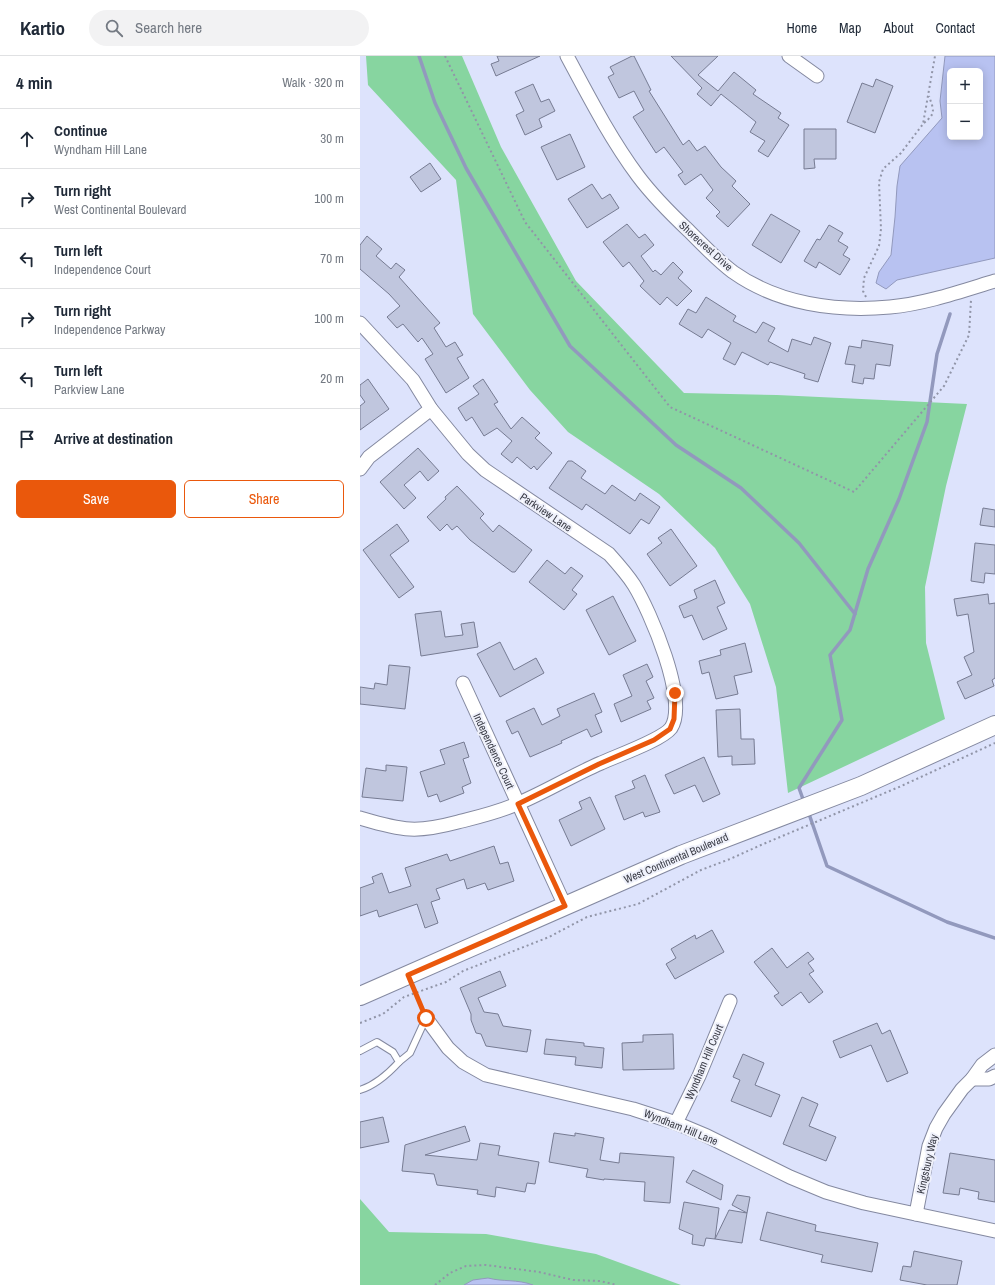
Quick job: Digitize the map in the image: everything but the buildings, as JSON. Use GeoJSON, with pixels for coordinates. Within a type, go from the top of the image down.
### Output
{"type":"FeatureCollection","features":[{"type":"Feature","properties":{"kind":"main road","name":"West Continental Boulevard"},"geometry":{"type":"LineString","coordinates":[[360,996],[681,855],[778,817],[852,798],[995,725]]}},
{"type":"Feature","properties":{"kind":"street","name":"Shorecrest Drive"},"geometry":{"type":"LineString","coordinates":[[567,56],[602,122],[638,176],[663,206],[711,254],[734,272],[756,285],[800,302],[828,307],[872,309],[924,301],[995,281]]}},
{"type":"Feature","properties":{"kind":"street"},"geometry":{"type":"LineString","coordinates":[[789,56],[817,76]]}},
{"type":"Feature","properties":{"kind":"street","name":"Parkview Lane"},"geometry":{"type":"LineString","coordinates":[[360,323],[413,380],[431,409],[468,454],[485,470],[609,554],[623,570],[647,609],[668,663],[675,693],[674,719],[670,729],[654,740],[599,764],[518,804]]}},
{"type":"Feature","properties":{"kind":"street"},"geometry":{"type":"LineString","coordinates":[[360,469],[369,457],[431,409]]}},
{"type":"Feature","properties":{"kind":"street","name":"Independence Court"},"geometry":{"type":"LineString","coordinates":[[463,683],[565,906]]}},
{"type":"Feature","properties":{"kind":"street"},"geometry":{"type":"LineString","coordinates":[[360,818],[384,826],[411,829],[438,827],[518,804]]}},
{"type":"Feature","properties":{"kind":"street","name":"Wyndham Hill Court"},"geometry":{"type":"LineString","coordinates":[[676,1124],[699,1076],[730,1001]]}},
{"type":"Feature","properties":{"kind":"street","name":"Wyndham Hill Lane"},"geometry":{"type":"LineString","coordinates":[[426,1018],[448,1048],[463,1062],[486,1075],[633,1109],[707,1136],[790,1177],[826,1192],[864,1203],[995,1231]]}},
{"type":"Feature","properties":{"kind":"street","name":"Kingsbury Way"},"geometry":{"type":"LineString","coordinates":[[916,1214],[929,1146],[936,1128],[962,1089],[972,1079],[982,1065],[995,1055]]}},
{"type":"Feature","properties":{"kind":"street"},"geometry":{"type":"LineString","coordinates":[[972,1079],[989,1079],[995,1076]]}},
{"type":"Feature","properties":{"kind":"lane"},"geometry":{"type":"LineString","coordinates":[[360,1090],[382,1079],[410,1053],[426,1018]]}},
{"type":"Feature","properties":{"kind":"lane"},"geometry":{"type":"LineString","coordinates":[[360,1051],[377,1042],[393,1052],[399,1062]]}},
{"type":"Feature","properties":{"kind":"path"},"geometry":{"type":"LineString","coordinates":[[445,56],[525,222],[670,407],[854,492],[944,386],[969,335],[972,288]]}},
{"type":"Feature","properties":{"kind":"path"},"geometry":{"type":"LineString","coordinates":[[923,124],[935,56]]}},
{"type":"Feature","properties":{"kind":"path"},"geometry":{"type":"LineString","coordinates":[[872,309],[863,290],[864,278],[879,246],[881,229],[879,182],[883,169],[901,153],[923,124],[932,116],[934,109],[929,95]]}},
{"type":"Feature","properties":{"kind":"path"},"geometry":{"type":"LineString","coordinates":[[360,1023],[383,1014],[404,997],[446,982],[463,971],[549,937],[587,917],[638,904],[701,870],[786,835],[852,798],[950,765],[995,743]]}},
{"type":"Feature","properties":{"kind":"path"},"geometry":{"type":"LineString","coordinates":[[408,975],[426,1018]]}},
{"type":"Feature","properties":{"kind":"path"},"geometry":{"type":"LineString","coordinates":[[435,1285],[450,1273],[466,1266],[486,1265],[539,1272],[573,1280],[600,1281],[617,1285]]}},
{"type":"Feature","properties":{"kind":"green space"},"geometry":{"type":"Polygon","coordinates":[[[366,56],[462,56],[501,147],[576,281],[684,393],[777,395],[967,404],[946,486],[925,587],[926,643],[945,719],[788,793],[776,687],[750,604],[715,548],[659,494],[568,432],[530,390],[473,314],[456,180],[368,85],[366,56]]]}},
{"type":"Feature","properties":{"kind":"green space"},"geometry":{"type":"Polygon","coordinates":[[[360,1199],[389,1232],[486,1234],[596,1254],[681,1285],[360,1285],[360,1199]]]}},
{"type":"Feature","properties":{"kind":"water"},"geometry":{"type":"Polygon","coordinates":[[[945,56],[995,56],[995,258],[897,280],[886,289],[876,283],[879,272],[891,255],[900,166],[942,118],[940,101],[945,56]]]}},
{"type":"Feature","properties":{"kind":"water"},"geometry":{"type":"Polygon","coordinates":[[[488,1278],[533,1285],[464,1285],[473,1280],[488,1278]]]}},
{"type":"Feature","properties":{"kind":"waterway"},"geometry":{"type":"LineString","coordinates":[[419,56],[435,103],[466,168],[570,346],[676,445],[741,488],[799,543],[855,614]]}},
{"type":"Feature","properties":{"kind":"waterway"},"geometry":{"type":"LineString","coordinates":[[804,802],[799,788],[842,720],[830,655],[850,630],[868,569],[899,499],[927,422],[937,354],[950,314]]}},
{"type":"Feature","properties":{"kind":"waterway"},"geometry":{"type":"LineString","coordinates":[[808,811],[827,866],[947,922],[995,938]]}},
{"type":"Feature","properties":{"kind":"route"},"geometry":{"type":"LineString","coordinates":[[426,1018],[408,975],[565,906],[518,804],[599,764],[654,740],[670,729],[674,719],[675,693]]}}]}
